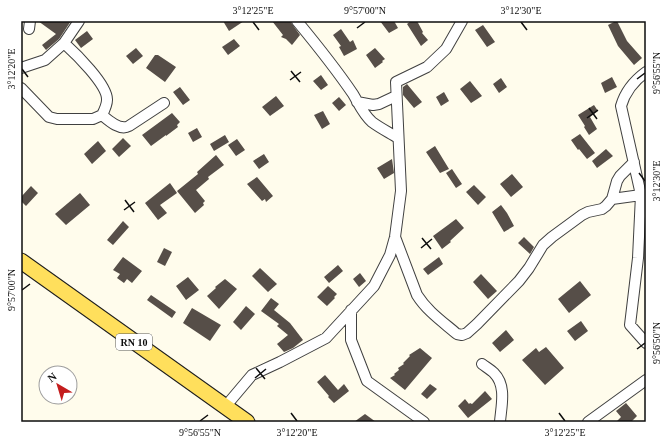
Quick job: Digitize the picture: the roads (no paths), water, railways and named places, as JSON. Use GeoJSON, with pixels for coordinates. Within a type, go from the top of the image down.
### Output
{"type":"FeatureCollection","features":[{"type":"Feature","properties":{"kind":"main road","name":"RN 10"},"geometry":{"type":"LineString","coordinates":[[21,261],[247,422]]}},
{"type":"Feature","properties":{"kind":"street"},"geometry":{"type":"LineString","coordinates":[[21,68],[45,60],[64,43],[79,21]]}},
{"type":"Feature","properties":{"kind":"street"},"geometry":{"type":"LineString","coordinates":[[297,21],[313,40],[353,95],[366,116],[373,123],[398,138]]}},
{"type":"Feature","properties":{"kind":"street"},"geometry":{"type":"LineString","coordinates":[[225,407],[252,375],[326,338],[374,286],[390,254],[395,237],[401,190],[396,82],[427,67],[446,49],[462,21]]}},
{"type":"Feature","properties":{"kind":"street"},"geometry":{"type":"LineString","coordinates":[[21,88],[49,117],[57,119],[93,119],[102,115],[107,100],[106,93],[83,61],[64,43]]}},
{"type":"Feature","properties":{"kind":"street"},"geometry":{"type":"LineString","coordinates":[[646,72],[630,89],[623,100],[622,106],[641,195],[638,258],[630,325],[646,343]]}},
{"type":"Feature","properties":{"kind":"street"},"geometry":{"type":"LineString","coordinates":[[357,102],[374,105],[396,96]]}},
{"type":"Feature","properties":{"kind":"street"},"geometry":{"type":"LineString","coordinates":[[102,115],[122,128],[126,128],[164,102]]}},
{"type":"Feature","properties":{"kind":"street"},"geometry":{"type":"LineString","coordinates":[[395,237],[417,295],[431,313],[457,334],[462,335],[467,333],[477,324],[519,281],[544,245],[552,237],[588,212],[602,209],[612,199],[617,181],[634,162]]}},
{"type":"Feature","properties":{"kind":"street"},"geometry":{"type":"LineString","coordinates":[[612,199],[641,195]]}},
{"type":"Feature","properties":{"kind":"street"},"geometry":{"type":"LineString","coordinates":[[351,310],[350,340],[367,381],[424,422]]}},
{"type":"Feature","properties":{"kind":"street"},"geometry":{"type":"LineString","coordinates":[[482,364],[495,374],[500,382],[502,393],[500,422]]}},
{"type":"Feature","properties":{"kind":"street"},"geometry":{"type":"LineString","coordinates":[[588,422],[646,380]]}}]}
